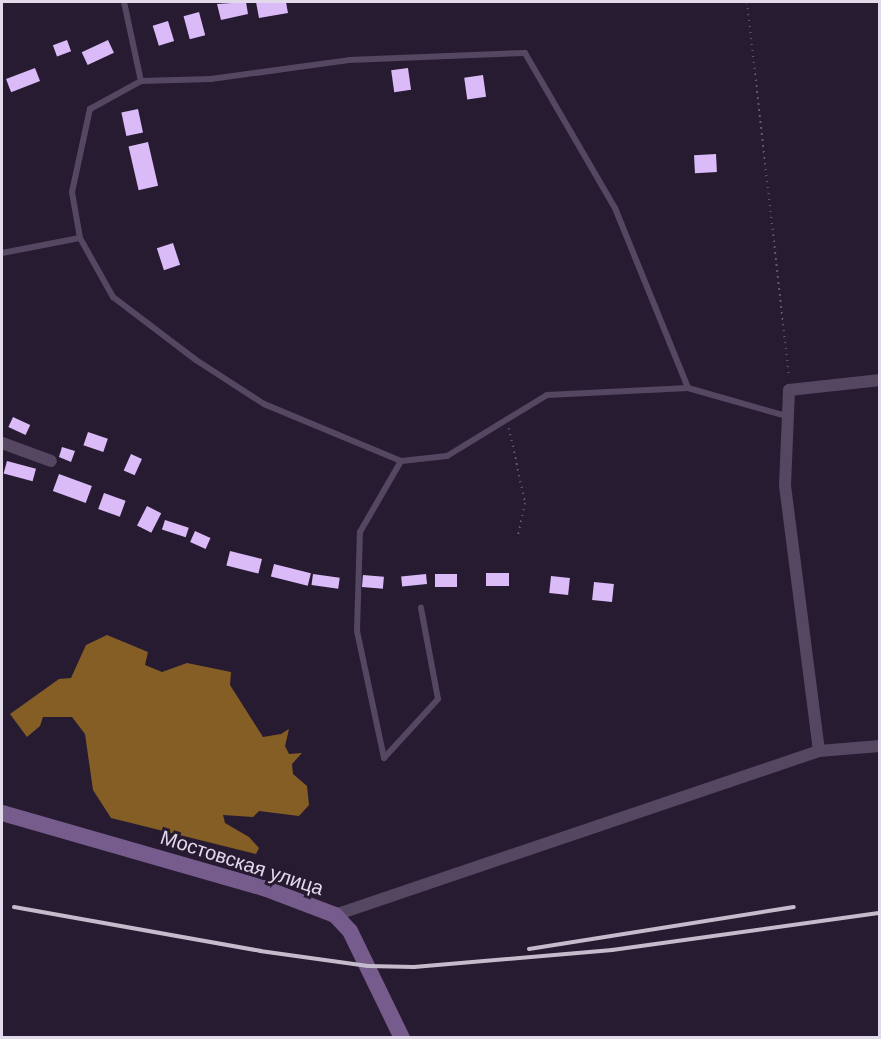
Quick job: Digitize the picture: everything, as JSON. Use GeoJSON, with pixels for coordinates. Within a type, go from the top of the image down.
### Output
{"type":"FeatureCollection","features":[{"type":"Feature","properties":{"kind":"street"},"geometry":{"type":"LineString","coordinates":[[819,751],[785,486],[786,417],[789,390],[879,380]]}},
{"type":"Feature","properties":{"kind":"street"},"geometry":{"type":"LineString","coordinates":[[2,443],[51,461]]}},
{"type":"Feature","properties":{"kind":"street"},"geometry":{"type":"LineString","coordinates":[[335,915],[819,751],[879,746]]}},
{"type":"Feature","properties":{"kind":"street","name":"Мостовская улица"},"geometry":{"type":"LineString","coordinates":[[2,813],[264,888],[335,915],[350,931],[402,1038]]}},
{"type":"Feature","properties":{"kind":"lane"},"geometry":{"type":"LineString","coordinates":[[124,2],[141,81]]}},
{"type":"Feature","properties":{"kind":"lane"},"geometry":{"type":"LineString","coordinates":[[688,388],[615,208],[525,53],[349,60],[211,79],[141,81],[90,109],[72,192],[80,238],[113,297],[196,360],[264,404],[401,460],[447,456],[547,395],[688,388],[786,417]]}},
{"type":"Feature","properties":{"kind":"lane"},"geometry":{"type":"LineString","coordinates":[[2,253],[80,238]]}},
{"type":"Feature","properties":{"kind":"lane"},"geometry":{"type":"LineString","coordinates":[[401,460],[360,532],[357,631],[384,758],[438,699],[421,608]]}},
{"type":"Feature","properties":{"kind":"path"},"geometry":{"type":"LineString","coordinates":[[747,2],[789,390]]}},
{"type":"Feature","properties":{"kind":"path"},"geometry":{"type":"LineString","coordinates":[[507,420],[518,455],[525,503],[518,535]]}},
{"type":"Feature","properties":{"kind":"shaded area"},"geometry":{"type":"Polygon","coordinates":[[[107,635],[148,652],[145,665],[162,672],[187,663],[231,672],[230,685],[263,737],[281,734],[289,729],[285,746],[289,754],[302,753],[292,764],[293,774],[307,786],[309,805],[299,816],[259,811],[253,817],[223,815],[225,823],[249,837],[259,848],[256,854],[111,818],[93,790],[85,734],[72,717],[43,717],[40,726],[27,737],[10,714],[59,679],[71,678],[86,645],[107,635]]]}},
{"type":"Feature","properties":{"kind":"building"},"geometry":{"type":"Polygon","coordinates":[[[246,2],[248,14],[221,20],[217,4],[246,2]]]}},
{"type":"Feature","properties":{"kind":"building"},"geometry":{"type":"Polygon","coordinates":[[[256,2],[286,2],[288,13],[259,18],[256,2]]]}},
{"type":"Feature","properties":{"kind":"building"},"geometry":{"type":"Polygon","coordinates":[[[199,12],[205,35],[190,39],[184,16],[199,12]]]}},
{"type":"Feature","properties":{"kind":"building"},"geometry":{"type":"Polygon","coordinates":[[[168,21],[174,41],[159,46],[153,26],[168,21]]]}},
{"type":"Feature","properties":{"kind":"building"},"geometry":{"type":"Polygon","coordinates":[[[67,40],[71,51],[57,56],[53,45],[67,40]]]}},
{"type":"Feature","properties":{"kind":"building"},"geometry":{"type":"Polygon","coordinates":[[[108,40],[114,53],[88,65],[82,52],[108,40]]]}},
{"type":"Feature","properties":{"kind":"building"},"geometry":{"type":"Polygon","coordinates":[[[35,68],[40,81],[11,92],[6,79],[35,68]]]}},
{"type":"Feature","properties":{"kind":"building"},"geometry":{"type":"Polygon","coordinates":[[[408,68],[411,90],[394,92],[391,70],[408,68]]]}},
{"type":"Feature","properties":{"kind":"building"},"geometry":{"type":"Polygon","coordinates":[[[483,75],[486,97],[467,99],[464,78],[483,75]]]}},
{"type":"Feature","properties":{"kind":"building"},"geometry":{"type":"Polygon","coordinates":[[[138,109],[143,132],[126,136],[121,113],[138,109]]]}},
{"type":"Feature","properties":{"kind":"building"},"geometry":{"type":"Polygon","coordinates":[[[148,142],[158,186],[139,190],[129,146],[148,142]]]}},
{"type":"Feature","properties":{"kind":"building"},"geometry":{"type":"Polygon","coordinates":[[[716,154],[717,172],[695,173],[694,155],[716,154]]]}},
{"type":"Feature","properties":{"kind":"building"},"geometry":{"type":"Polygon","coordinates":[[[173,243],[180,265],[164,270],[157,248],[173,243]]]}},
{"type":"Feature","properties":{"kind":"building"},"geometry":{"type":"Polygon","coordinates":[[[13,417],[30,425],[26,435],[8,427],[13,417]]]}},
{"type":"Feature","properties":{"kind":"building"},"geometry":{"type":"Polygon","coordinates":[[[88,432],[108,439],[103,452],[83,445],[88,432]]]}},
{"type":"Feature","properties":{"kind":"building"},"geometry":{"type":"Polygon","coordinates":[[[62,447],[75,451],[71,462],[59,457],[62,447]]]}},
{"type":"Feature","properties":{"kind":"building"},"geometry":{"type":"Polygon","coordinates":[[[131,454],[142,459],[135,475],[124,470],[131,454]]]}},
{"type":"Feature","properties":{"kind":"building"},"geometry":{"type":"Polygon","coordinates":[[[7,461],[36,469],[33,481],[4,474],[7,461]]]}},
{"type":"Feature","properties":{"kind":"building"},"geometry":{"type":"Polygon","coordinates":[[[59,474],[92,486],[86,503],[53,491],[59,474]]]}},
{"type":"Feature","properties":{"kind":"building"},"geometry":{"type":"Polygon","coordinates":[[[104,493],[126,501],[120,517],[98,509],[104,493]]]}},
{"type":"Feature","properties":{"kind":"building"},"geometry":{"type":"Polygon","coordinates":[[[147,506],[161,513],[151,533],[137,526],[147,506]]]}},
{"type":"Feature","properties":{"kind":"building"},"geometry":{"type":"Polygon","coordinates":[[[165,520],[189,528],[186,537],[162,530],[165,520]]]}},
{"type":"Feature","properties":{"kind":"building"},"geometry":{"type":"Polygon","coordinates":[[[195,531],[211,538],[206,549],[190,542],[195,531]]]}},
{"type":"Feature","properties":{"kind":"building"},"geometry":{"type":"Polygon","coordinates":[[[230,551],[262,559],[258,574],[226,566],[230,551]]]}},
{"type":"Feature","properties":{"kind":"building"},"geometry":{"type":"Polygon","coordinates":[[[274,564],[311,573],[308,586],[271,577],[274,564]]]}},
{"type":"Feature","properties":{"kind":"building"},"geometry":{"type":"Polygon","coordinates":[[[486,573],[509,573],[509,586],[486,586],[486,573]]]}},
{"type":"Feature","properties":{"kind":"building"},"geometry":{"type":"Polygon","coordinates":[[[313,574],[340,578],[338,589],[311,585],[313,574]]]}},
{"type":"Feature","properties":{"kind":"building"},"geometry":{"type":"Polygon","coordinates":[[[426,574],[427,584],[402,587],[401,577],[426,574]]]}},
{"type":"Feature","properties":{"kind":"building"},"geometry":{"type":"Polygon","coordinates":[[[435,574],[457,574],[457,587],[435,587],[435,574]]]}},
{"type":"Feature","properties":{"kind":"building"},"geometry":{"type":"Polygon","coordinates":[[[363,575],[384,577],[383,589],[362,587],[363,575]]]}},
{"type":"Feature","properties":{"kind":"building"},"geometry":{"type":"Polygon","coordinates":[[[551,576],[570,578],[568,595],[549,593],[551,576]]]}},
{"type":"Feature","properties":{"kind":"building"},"geometry":{"type":"Polygon","coordinates":[[[594,582],[614,584],[612,602],[592,600],[594,582]]]}},
{"type":"Feature","properties":{"kind":"railway"},"geometry":{"type":"LineString","coordinates":[[14,907],[260,951],[368,966],[414,967],[612,950],[880,913]]}},
{"type":"Feature","properties":{"kind":"railway"},"geometry":{"type":"LineString","coordinates":[[529,949],[794,907]]}}]}
